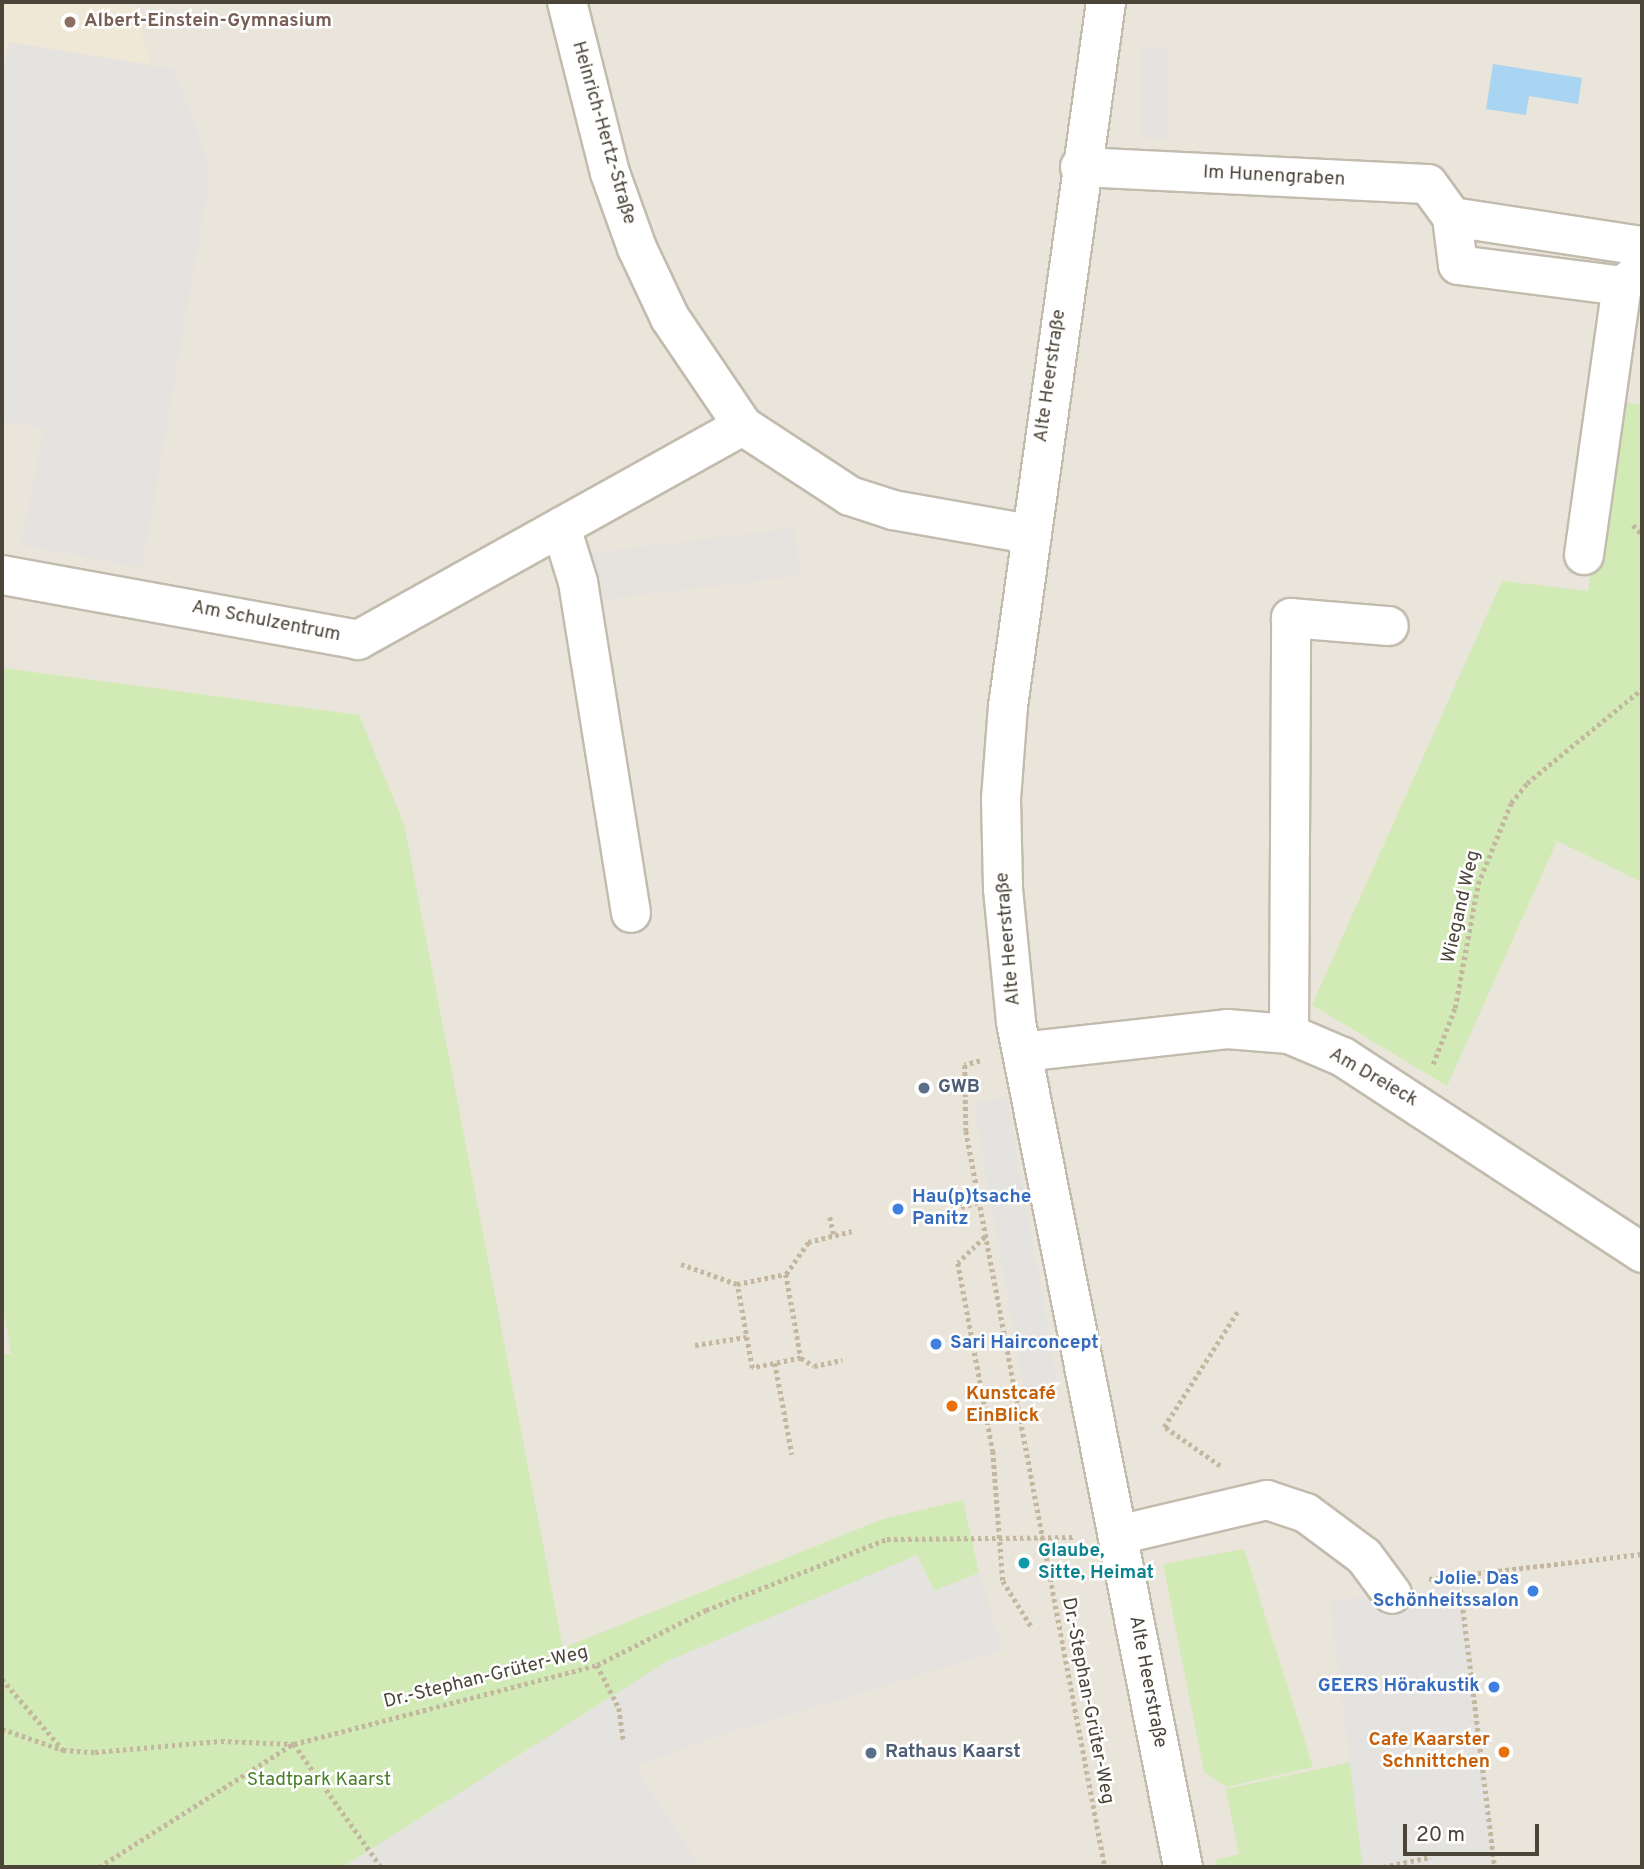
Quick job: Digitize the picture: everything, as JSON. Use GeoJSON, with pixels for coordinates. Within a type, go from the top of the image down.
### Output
{"type":"FeatureCollection","features":[{"type":"Feature","properties":{"kind":"street","name":"Heinrich-Hertz-Straße"},"geometry":{"type":"LineString","coordinates":[[567,2],[610,173],[637,248],[704,373],[743,426],[850,496],[893,510],[1029,534]]}},
{"type":"Feature","properties":{"kind":"street","name":"Alte Heerstraße"},"geometry":{"type":"LineString","coordinates":[[1106,2],[1029,534],[1001,799],[1003,888],[1022,1052],[1183,1867]]}},
{"type":"Feature","properties":{"kind":"street","name":"Im Hunengraben"},"geometry":{"type":"LineString","coordinates":[[1080,167],[1428,184],[1452,217],[1458,265],[1632,278],[1584,555]]}},
{"type":"Feature","properties":{"kind":"street"},"geometry":{"type":"LineString","coordinates":[[1452,217],[1642,246]]}},
{"type":"Feature","properties":{"kind":"street","name":"Am Schulzentrum"},"geometry":{"type":"LineString","coordinates":[[2,575],[70,585],[358,640],[743,426]]}},
{"type":"Feature","properties":{"kind":"street"},"geometry":{"type":"LineString","coordinates":[[562,527],[578,582],[631,913]]}},
{"type":"Feature","properties":{"kind":"street"},"geometry":{"type":"LineString","coordinates":[[1289,1034],[1292,618],[1389,626]]}},
{"type":"Feature","properties":{"kind":"street","name":"Am Dreieck"},"geometry":{"type":"LineString","coordinates":[[1022,1052],[1227,1029],[1289,1034],[1343,1057],[1642,1253]]}},
{"type":"Feature","properties":{"kind":"street"},"geometry":{"type":"LineString","coordinates":[[1118,1535],[1267,1500],[1306,1513],[1364,1556],[1390,1589]]}},
{"type":"Feature","properties":{"kind":"path","name":"Wiegand Weg"},"geometry":{"type":"LineString","coordinates":[[1417,1104],[1455,1008],[1478,884],[1497,828],[1527,783],[1642,689]]}},
{"type":"Feature","properties":{"kind":"path"},"geometry":{"type":"LineString","coordinates":[[1022,1052],[965,1065],[966,1131],[1044,1539]]}},
{"type":"Feature","properties":{"kind":"path"},"geometry":{"type":"LineString","coordinates":[[961,1207],[979,1202]]}},
{"type":"Feature","properties":{"kind":"path"},"geometry":{"type":"LineString","coordinates":[[830,1217],[834,1236]]}},
{"type":"Feature","properties":{"kind":"path"},"geometry":{"type":"LineString","coordinates":[[681,1264],[737,1284],[786,1274],[808,1242],[852,1231]]}},
{"type":"Feature","properties":{"kind":"path"},"geometry":{"type":"LineString","coordinates":[[985,1237],[957,1263],[992,1451],[997,1539],[1003,1581],[1031,1626]]}},
{"type":"Feature","properties":{"kind":"path"},"geometry":{"type":"LineString","coordinates":[[786,1274],[801,1358]]}},
{"type":"Feature","properties":{"kind":"path"},"geometry":{"type":"LineString","coordinates":[[737,1284],[752,1368],[801,1358],[814,1366],[842,1360]]}},
{"type":"Feature","properties":{"kind":"path"},"geometry":{"type":"LineString","coordinates":[[1189,1444],[1164,1427],[1238,1311]]}},
{"type":"Feature","properties":{"kind":"path"},"geometry":{"type":"LineString","coordinates":[[695,1345],[746,1337]]}},
{"type":"Feature","properties":{"kind":"path"},"geometry":{"type":"LineString","coordinates":[[775,1363],[792,1454]]}},
{"type":"Feature","properties":{"kind":"path","name":"Dr.-Stephan-Grüter-Weg"},"geometry":{"type":"LineString","coordinates":[[2,1729],[63,1750],[132,1751],[220,1741],[294,1744],[597,1665],[706,1610],[887,1539],[1044,1539],[1118,1535]]}},
{"type":"Feature","properties":{"kind":"path","name":"Dr.-Stephan-Grüter-Weg"},"geometry":{"type":"LineString","coordinates":[[1044,1539],[1105,1867]]}},
{"type":"Feature","properties":{"kind":"path"},"geometry":{"type":"LineString","coordinates":[[1390,1589],[1460,1576],[1642,1554]]}},
{"type":"Feature","properties":{"kind":"path"},"geometry":{"type":"LineString","coordinates":[[1460,1576],[1494,1867]]}},
{"type":"Feature","properties":{"kind":"path"},"geometry":{"type":"LineString","coordinates":[[597,1665],[619,1708],[624,1742]]}},
{"type":"Feature","properties":{"kind":"path"},"geometry":{"type":"LineString","coordinates":[[2,1679],[63,1750]]}},
{"type":"Feature","properties":{"kind":"path"},"geometry":{"type":"LineString","coordinates":[[99,1867],[294,1744],[381,1867]]}},
{"type":"Feature","properties":{"kind":"path"},"geometry":{"type":"LineString","coordinates":[[1383,1867],[1431,1857]]}},
{"type":"Feature","properties":{"kind":"shaded area"},"geometry":{"type":"Polygon","coordinates":[[[2,2],[1642,2],[1642,1867],[2,1867],[2,2]]]}},
{"type":"Feature","properties":{"kind":"shaded area","name":"Albert-Einstein-Gymnasium"},"geometry":{"type":"Polygon","coordinates":[[[2,2],[133,2],[151,65],[9,42],[2,76],[2,2]]]}},
{"type":"Feature","properties":{"kind":"shaded area"},"geometry":{"type":"Polygon","coordinates":[[[9,42],[174,69],[206,153],[208,188],[142,568],[21,545],[44,429],[2,421],[2,76],[9,42]]]}},
{"type":"Feature","properties":{"kind":"shaded area"},"geometry":{"type":"Polygon","coordinates":[[[1142,48],[1168,48],[1168,138],[1142,138],[1142,48]]]}},
{"type":"Feature","properties":{"kind":"shaded area"},"geometry":{"type":"Polygon","coordinates":[[[794,528],[800,576],[593,601],[588,553],[794,528]]]}},
{"type":"Feature","properties":{"kind":"shaded area"},"geometry":{"type":"Polygon","coordinates":[[[1007,1097],[1060,1397],[1026,1403],[974,1103],[1007,1097]]]}},
{"type":"Feature","properties":{"kind":"shaded area"},"geometry":{"type":"Polygon","coordinates":[[[917,1555],[934,1591],[979,1573],[1003,1650],[706,1740],[635,1767],[700,1867],[343,1867],[666,1662],[917,1555]]]}},
{"type":"Feature","properties":{"kind":"shaded area"},"geometry":{"type":"Polygon","coordinates":[[[1461,1585],[1496,1867],[1363,1867],[1330,1601],[1461,1585]]]}},
{"type":"Feature","properties":{"kind":"green space"},"geometry":{"type":"Polygon","coordinates":[[[1613,401],[1642,405],[1642,882],[1557,841],[1447,1086],[1312,1005],[1502,581],[1588,591],[1613,401]]]}},
{"type":"Feature","properties":{"kind":"green space","name":"Stadtpark Kaarst"},"geometry":{"type":"Polygon","coordinates":[[[2,668],[359,715],[404,824],[563,1648],[880,1520],[963,1500],[979,1573],[933,1591],[916,1556],[666,1662],[343,1867],[2,1867],[2,1354],[11,1354],[2,1300],[2,668]]]}},
{"type":"Feature","properties":{"kind":"green space"},"geometry":{"type":"Polygon","coordinates":[[[1244,1549],[1313,1767],[1227,1787],[1204,1772],[1163,1564],[1244,1549]]]}},
{"type":"Feature","properties":{"kind":"green space"},"geometry":{"type":"Polygon","coordinates":[[[1351,1762],[1367,1867],[1216,1867],[1215,1860],[1239,1854],[1226,1789],[1351,1762]]]}},
{"type":"Feature","properties":{"kind":"water"},"geometry":{"type":"Polygon","coordinates":[[[1493,64],[1582,78],[1578,104],[1529,96],[1526,115],[1486,109],[1493,64]]]}},
{"type":"Feature","properties":{"kind":"place","name":"Albert-Einstein-Gymnasium"},"geometry":{"type":"Point","coordinates":[70,22]}},
{"type":"Feature","properties":{"kind":"place","name":"GWB"},"geometry":{"type":"Point","coordinates":[924,1088]}},
{"type":"Feature","properties":{"kind":"place","name":"Hau(p)tsache Panitz"},"geometry":{"type":"Point","coordinates":[898,1209]}},
{"type":"Feature","properties":{"kind":"place","name":"Sari Hairconcept"},"geometry":{"type":"Point","coordinates":[936,1344]}},
{"type":"Feature","properties":{"kind":"place","name":"Kunstcafé EinBlick"},"geometry":{"type":"Point","coordinates":[952,1406]}},
{"type":"Feature","properties":{"kind":"place","name":"Glaube, Sitte, Heimat"},"geometry":{"type":"Point","coordinates":[1024,1563]}},
{"type":"Feature","properties":{"kind":"place","name":"Jolie. Das Schönheitssalon"},"geometry":{"type":"Point","coordinates":[1533,1591]}},
{"type":"Feature","properties":{"kind":"place","name":"GEERS Hörakustik"},"geometry":{"type":"Point","coordinates":[1494,1687]}},
{"type":"Feature","properties":{"kind":"place","name":"Cafe Kaarster Schnittchen"},"geometry":{"type":"Point","coordinates":[1504,1752]}},
{"type":"Feature","properties":{"kind":"place","name":"Rathaus Kaarst"},"geometry":{"type":"Point","coordinates":[871,1753]}}]}
